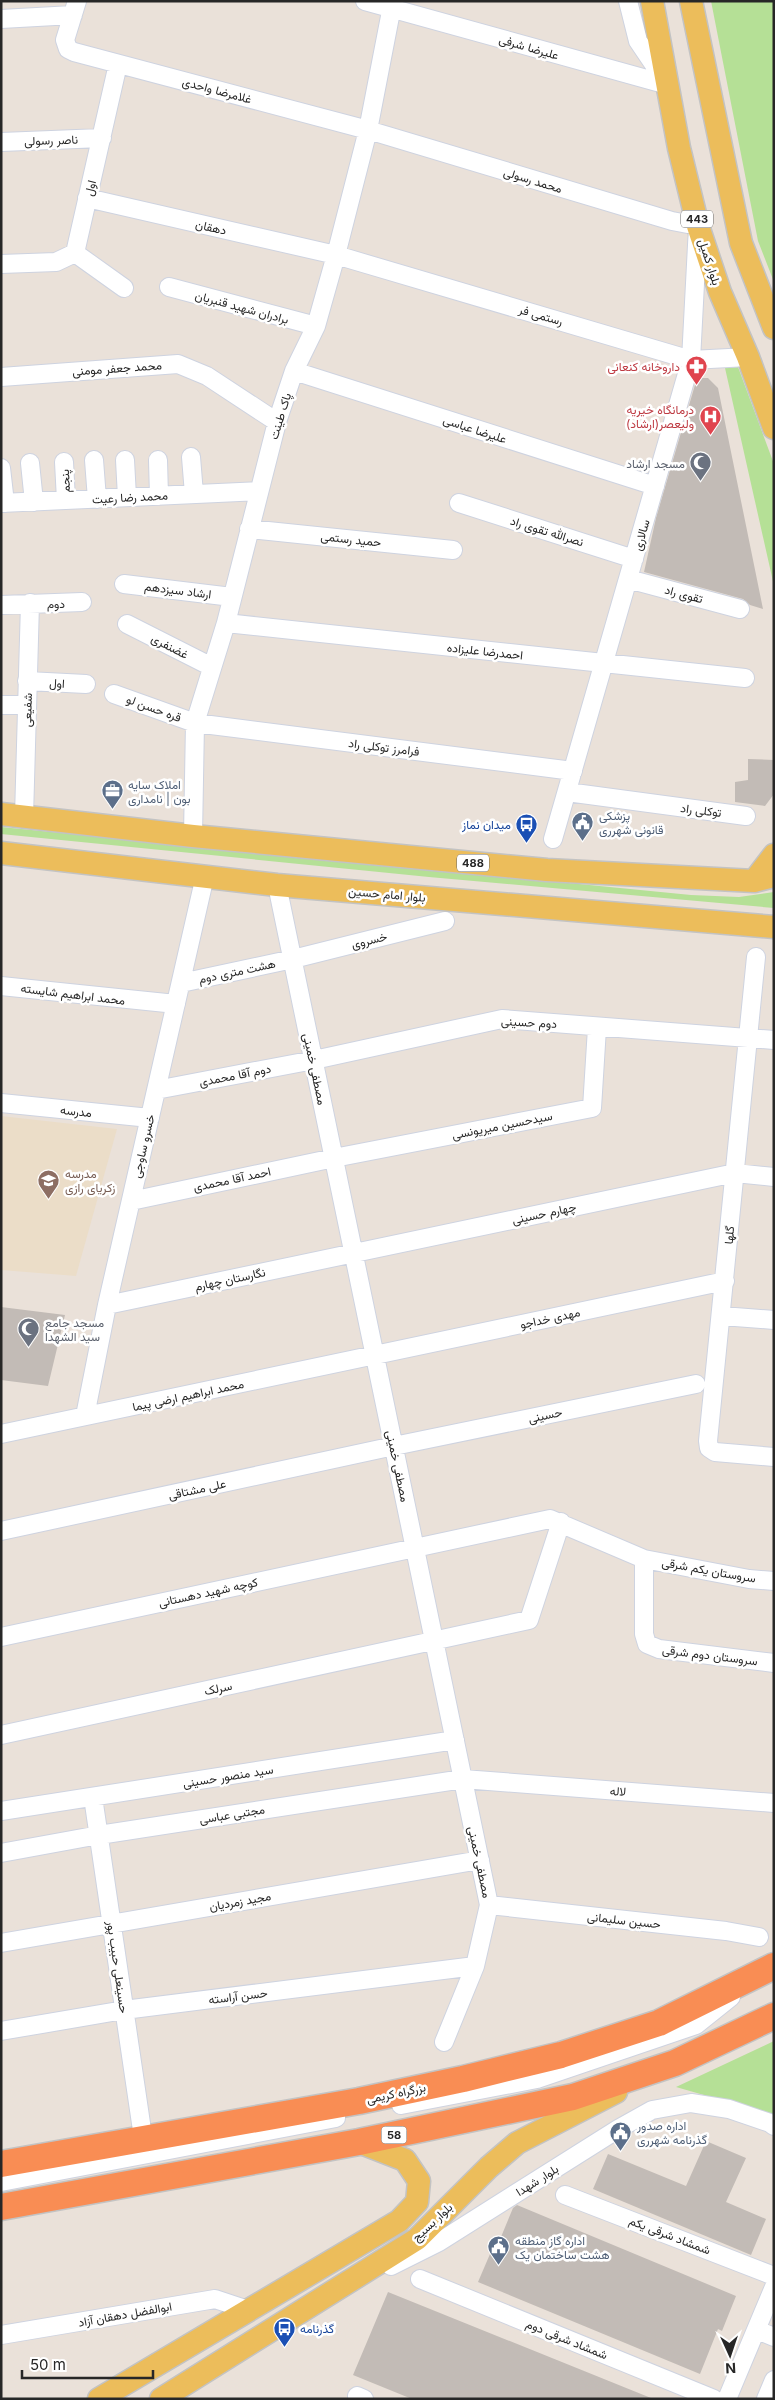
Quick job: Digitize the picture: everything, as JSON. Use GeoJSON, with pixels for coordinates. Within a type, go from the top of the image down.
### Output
{"type":"FeatureCollection","features":[{"type":"Feature","properties":{"kind":"highway","name":"بزرگراه کریمی"},"geometry":{"type":"LineString","coordinates":[[1,2164],[144,2137],[359,2101],[463,2079],[561,2055],[659,2023],[764,1972]]}},
{"type":"Feature","properties":{"kind":"highway","name":"58"},"geometry":{"type":"LineString","coordinates":[[1,2207],[359,2142],[573,2096],[675,2063],[774,2016]]}},
{"type":"Feature","properties":{"kind":"main road","name":"بلوار کمیل"},"geometry":{"type":"LineString","coordinates":[[652,1],[679,148],[698,226],[720,292],[748,357],[774,428]]}},
{"type":"Feature","properties":{"kind":"main road"},"geometry":{"type":"LineString","coordinates":[[691,1],[741,243],[774,328]]}},
{"type":"Feature","properties":{"kind":"main road","name":"488"},"geometry":{"type":"LineString","coordinates":[[1,814],[193,836],[547,870],[764,879],[774,854]]}},
{"type":"Feature","properties":{"kind":"main road","name":"بلوار امام حسین"},"geometry":{"type":"LineString","coordinates":[[1,853],[277,885],[774,927]]}},
{"type":"Feature","properties":{"kind":"main road","name":"بلوار بسیج"},"geometry":{"type":"LineString","coordinates":[[161,2399],[417,2239],[489,2167],[516,2143],[675,2063]]}},
{"type":"Feature","properties":{"kind":"main road","name":"بلوار بسیج"},"geometry":{"type":"LineString","coordinates":[[99,2399],[398,2221],[416,2202],[418,2181],[405,2160],[359,2142]]}},
{"type":"Feature","properties":{"kind":"street","name":"علیرضا شرفی"},"geometry":{"type":"LineString","coordinates":[[364,1],[392,5],[668,85]]}},
{"type":"Feature","properties":{"kind":"street"},"geometry":{"type":"LineString","coordinates":[[628,1],[638,41],[668,85]]}},
{"type":"Feature","properties":{"kind":"street","name":"پاک طینت"},"geometry":{"type":"LineString","coordinates":[[193,836],[195,723],[226,623],[277,422],[294,371],[316,326],[336,255],[368,130],[392,5]]}},
{"type":"Feature","properties":{"kind":"street"},"geometry":{"type":"LineString","coordinates":[[1,19],[75,8]]}},
{"type":"Feature","properties":{"kind":"street","name":"غلامرضا واحدی"},"geometry":{"type":"LineString","coordinates":[[75,8],[66,40],[68,48],[118,64],[368,130]]}},
{"type":"Feature","properties":{"kind":"street","name":"اول"},"geometry":{"type":"LineString","coordinates":[[75,253],[118,64]]}},
{"type":"Feature","properties":{"kind":"street","name":"محمد رسولی"},"geometry":{"type":"LineString","coordinates":[[368,130],[672,222],[698,226]]}},
{"type":"Feature","properties":{"kind":"street","name":"ناصر رسولی"},"geometry":{"type":"LineString","coordinates":[[1,142],[102,138]]}},
{"type":"Feature","properties":{"kind":"street","name":"دهقان"},"geometry":{"type":"LineString","coordinates":[[87,198],[336,255]]}},
{"type":"Feature","properties":{"kind":"street","name":"سالاری"},"geometry":{"type":"LineString","coordinates":[[553,839],[691,360],[698,226]]}},
{"type":"Feature","properties":{"kind":"street"},"geometry":{"type":"LineString","coordinates":[[1,264],[56,262],[75,253],[124,288]]}},
{"type":"Feature","properties":{"kind":"street","name":"رستمی فر"},"geometry":{"type":"LineString","coordinates":[[336,255],[691,360],[748,357]]}},
{"type":"Feature","properties":{"kind":"street","name":"برادران شهید قنبریان"},"geometry":{"type":"LineString","coordinates":[[169,287],[316,326]]}},
{"type":"Feature","properties":{"kind":"street","name":"محمد جعفر مومنی"},"geometry":{"type":"LineString","coordinates":[[1,377],[178,364],[207,376],[277,422]]}},
{"type":"Feature","properties":{"kind":"street","name":"علیرضا عباسی"},"geometry":{"type":"LineString","coordinates":[[294,371],[655,486]]}},
{"type":"Feature","properties":{"kind":"street"},"geometry":{"type":"LineString","coordinates":[[191,457],[194,494]]}},
{"type":"Feature","properties":{"kind":"street"},"geometry":{"type":"LineString","coordinates":[[94,460],[97,498]]}},
{"type":"Feature","properties":{"kind":"street"},"geometry":{"type":"LineString","coordinates":[[125,460],[127,497]]}},
{"type":"Feature","properties":{"kind":"street"},"geometry":{"type":"LineString","coordinates":[[158,460],[159,496]]}},
{"type":"Feature","properties":{"kind":"street","name":"پنجم"},"geometry":{"type":"LineString","coordinates":[[64,462],[66,500]]}},
{"type":"Feature","properties":{"kind":"street"},"geometry":{"type":"LineString","coordinates":[[30,463],[34,502]]}},
{"type":"Feature","properties":{"kind":"street"},"geometry":{"type":"LineString","coordinates":[[1,468],[3,503]]}},
{"type":"Feature","properties":{"kind":"street","name":"محمد رضا رعیت"},"geometry":{"type":"LineString","coordinates":[[3,503],[259,491]]}},
{"type":"Feature","properties":{"kind":"street","name":"نصرالله تقوی راد"},"geometry":{"type":"LineString","coordinates":[[459,503],[634,559]]}},
{"type":"Feature","properties":{"kind":"street","name":"حمید رستمی"},"geometry":{"type":"LineString","coordinates":[[249,529],[453,550]]}},
{"type":"Feature","properties":{"kind":"street","name":"تقوی راد"},"geometry":{"type":"LineString","coordinates":[[628,579],[740,609]]}},
{"type":"Feature","properties":{"kind":"street","name":"ارشاد سیزدهم"},"geometry":{"type":"LineString","coordinates":[[124,584],[232,597]]}},
{"type":"Feature","properties":{"kind":"street","name":"دوم"},"geometry":{"type":"LineString","coordinates":[[1,605],[82,602]]}},
{"type":"Feature","properties":{"kind":"street","name":"شفیعی"},"geometry":{"type":"LineString","coordinates":[[24,816],[30,603]]}},
{"type":"Feature","properties":{"kind":"street","name":"احمدرضا علیزاده"},"geometry":{"type":"LineString","coordinates":[[226,623],[604,665],[746,678]]}},
{"type":"Feature","properties":{"kind":"street","name":"غضنفری"},"geometry":{"type":"LineString","coordinates":[[127,624],[212,667]]}},
{"type":"Feature","properties":{"kind":"street","name":"اول"},"geometry":{"type":"LineString","coordinates":[[27,681],[86,684]]}},
{"type":"Feature","properties":{"kind":"street","name":"قره حسن لو"},"geometry":{"type":"LineString","coordinates":[[114,694],[195,723]]}},
{"type":"Feature","properties":{"kind":"street"},"geometry":{"type":"LineString","coordinates":[[1,705],[27,705]]}},
{"type":"Feature","properties":{"kind":"street","name":"فرامرز توکلی راد"},"geometry":{"type":"LineString","coordinates":[[195,723],[573,771]]}},
{"type":"Feature","properties":{"kind":"street","name":"توکلی راد"},"geometry":{"type":"LineString","coordinates":[[567,792],[746,816]]}},
{"type":"Feature","properties":{"kind":"street","name":"خسرو ساوجی"},"geometry":{"type":"LineString","coordinates":[[85,1416],[107,1305],[205,876]]}},
{"type":"Feature","properties":{"kind":"street","name":"مصطفی خمینی"},"geometry":{"type":"LineString","coordinates":[[277,885],[489,1905],[475,1966],[444,2042]]}},
{"type":"Feature","properties":{"kind":"street","name":"خسروی"},"geometry":{"type":"LineString","coordinates":[[293,959],[445,921]]}},
{"type":"Feature","properties":{"kind":"street","name":"گلها"},"geometry":{"type":"LineString","coordinates":[[756,957],[709,1448],[715,1452],[774,1457]]}},
{"type":"Feature","properties":{"kind":"street","name":"هشت متری دوم"},"geometry":{"type":"LineString","coordinates":[[181,983],[293,959]]}},
{"type":"Feature","properties":{"kind":"street","name":"محمد ابراهیم شایسته"},"geometry":{"type":"LineString","coordinates":[[1,986],[145,1003],[176,1004]]}},
{"type":"Feature","properties":{"kind":"street","name":"دوم حسینی"},"geometry":{"type":"LineString","coordinates":[[314,1060],[502,1019],[597,1028],[774,1040]]}},
{"type":"Feature","properties":{"kind":"street","name":"سیدحسین میریونسی"},"geometry":{"type":"LineString","coordinates":[[334,1158],[592,1108],[597,1028]]}},
{"type":"Feature","properties":{"kind":"street","name":"دوم آقا محمدی"},"geometry":{"type":"LineString","coordinates":[[156,1090],[314,1060]]}},
{"type":"Feature","properties":{"kind":"street","name":"مدرسه"},"geometry":{"type":"LineString","coordinates":[[1,1103],[150,1118]]}},
{"type":"Feature","properties":{"kind":"street","name":"احمد آقا محمدی"},"geometry":{"type":"LineString","coordinates":[[131,1201],[334,1158]]}},
{"type":"Feature","properties":{"kind":"street","name":"چهارم حسینی"},"geometry":{"type":"LineString","coordinates":[[354,1253],[735,1173],[774,1177]]}},
{"type":"Feature","properties":{"kind":"street","name":"نگارستان چهارم"},"geometry":{"type":"LineString","coordinates":[[107,1305],[354,1253]]}},
{"type":"Feature","properties":{"kind":"street","name":"مهدی خداجو"},"geometry":{"type":"LineString","coordinates":[[375,1355],[725,1281]]}},
{"type":"Feature","properties":{"kind":"street"},"geometry":{"type":"LineString","coordinates":[[722,1316],[774,1320]]}},
{"type":"Feature","properties":{"kind":"street","name":"محمد ابراهیم ارضی پیما"},"geometry":{"type":"LineString","coordinates":[[1,1434],[375,1355]]}},
{"type":"Feature","properties":{"kind":"street","name":"حسینی"},"geometry":{"type":"LineString","coordinates":[[394,1446],[696,1384]]}},
{"type":"Feature","properties":{"kind":"street","name":"علی مشتاقی"},"geometry":{"type":"LineString","coordinates":[[1,1532],[394,1446]]}},
{"type":"Feature","properties":{"kind":"street","name":"کوچه شهید دهستانی"},"geometry":{"type":"LineString","coordinates":[[1,1637],[537,1520],[550,1519],[561,1522]]}},
{"type":"Feature","properties":{"kind":"street","name":"سروستان یکم شرقی"},"geometry":{"type":"LineString","coordinates":[[561,1522],[644,1558],[749,1579],[774,1581]]}},
{"type":"Feature","properties":{"kind":"street","name":"سرلک"},"geometry":{"type":"LineString","coordinates":[[1,1735],[529,1620],[561,1522]]}},
{"type":"Feature","properties":{"kind":"street","name":"سروستان دوم شرقی"},"geometry":{"type":"LineString","coordinates":[[644,1558],[644,1634],[646,1644],[659,1649],[774,1663]]}},
{"type":"Feature","properties":{"kind":"street","name":"سید منصور حسینی"},"geometry":{"type":"LineString","coordinates":[[1,1811],[455,1740]]}},
{"type":"Feature","properties":{"kind":"street","name":"لاله"},"geometry":{"type":"LineString","coordinates":[[463,1779],[774,1803]]}},
{"type":"Feature","properties":{"kind":"street","name":"مجتبی عباسی"},"geometry":{"type":"LineString","coordinates":[[1,1853],[99,1835],[463,1779]]}},
{"type":"Feature","properties":{"kind":"street","name":"حسینعلی حبیب پور"},"geometry":{"type":"LineString","coordinates":[[93,1797],[144,2137]]}},
{"type":"Feature","properties":{"kind":"street","name":"مجید زمردیان"},"geometry":{"type":"LineString","coordinates":[[1,1943],[480,1860]]}},
{"type":"Feature","properties":{"kind":"street","name":"حسین سلیمانی"},"geometry":{"type":"LineString","coordinates":[[489,1905],[726,1930],[759,1937]]}},
{"type":"Feature","properties":{"kind":"street","name":"حسن آراسته"},"geometry":{"type":"LineString","coordinates":[[1,2031],[124,2010],[475,1966]]}},
{"type":"Feature","properties":{"kind":"street"},"geometry":{"type":"LineString","coordinates":[[1,2182],[536,2079],[696,2025],[764,1972]]}},
{"type":"Feature","properties":{"kind":"street","name":"بلوار شهدا"},"geometry":{"type":"LineString","coordinates":[[310,2306],[439,2242],[618,2129],[652,2110],[691,2103],[729,2109],[774,2126]]}},
{"type":"Feature","properties":{"kind":"street","name":"شمشاد شرقی یکم"},"geometry":{"type":"LineString","coordinates":[[566,2195],[774,2276]]}},
{"type":"Feature","properties":{"kind":"street","name":"شمشاد شرقی دوم"},"geometry":{"type":"LineString","coordinates":[[420,2280],[714,2399]]}},
{"type":"Feature","properties":{"kind":"street"},"geometry":{"type":"LineString","coordinates":[[727,2399],[774,2287]]}},
{"type":"Feature","properties":{"kind":"street","name":"ابوالفضل دهقان آزاد"},"geometry":{"type":"LineString","coordinates":[[1,2335],[215,2299],[248,2310]]}},
{"type":"Feature","properties":{"kind":"street"},"geometry":{"type":"LineString","coordinates":[[757,2330],[774,2337]]}},
{"type":"Feature","properties":{"kind":"street"},"geometry":{"type":"LineString","coordinates":[[766,2399],[774,2380]]}},
{"type":"Feature","properties":{"kind":"shaded area","name":"مدرسه زکریای رازی"},"geometry":{"type":"Polygon","coordinates":[[[1,1116],[117,1129],[76,1276],[1,1270],[1,1116]]]}},
{"type":"Feature","properties":{"kind":"green space"},"geometry":{"type":"Polygon","coordinates":[[[711,1],[774,1],[774,282],[758,241],[711,1]]]}},
{"type":"Feature","properties":{"kind":"green space"},"geometry":{"type":"Polygon","coordinates":[[[738,367],[774,464],[774,586],[725,368],[738,367]]]}},
{"type":"Feature","properties":{"kind":"green space"},"geometry":{"type":"Polygon","coordinates":[[[1,827],[691,895],[739,897],[774,892],[774,908],[429,877],[1,834],[1,827]]]}},
{"type":"Feature","properties":{"kind":"green space"},"geometry":{"type":"Polygon","coordinates":[[[774,2041],[774,2115],[676,2087],[774,2041]]]}},
{"type":"Feature","properties":{"kind":"building","name":"مسجد ارشاد"},"geometry":{"type":"Polygon","coordinates":[[[697,378],[708,378],[718,388],[763,609],[750,605],[743,599],[644,572],[656,518],[697,378]]]}},
{"type":"Feature","properties":{"kind":"building"},"geometry":{"type":"Polygon","coordinates":[[[748,759],[774,760],[774,794],[765,806],[735,802],[735,782],[748,780],[748,759]]]}},
{"type":"Feature","properties":{"kind":"building","name":"مسجد جامع سید الشهدا"},"geometry":{"type":"Polygon","coordinates":[[[1,1307],[65,1315],[48,1386],[1,1380],[1,1307]]]}},
{"type":"Feature","properties":{"kind":"building"},"geometry":{"type":"Polygon","coordinates":[[[706,2141],[746,2158],[726,2202],[766,2219],[751,2255],[593,2189],[608,2154],[686,2186],[706,2141]]]}},
{"type":"Feature","properties":{"kind":"building"},"geometry":{"type":"Polygon","coordinates":[[[517,2205],[736,2296],[722,2331],[718,2329],[700,2374],[478,2282],[493,2247],[496,2249],[513,2208],[517,2205]]]}},
{"type":"Feature","properties":{"kind":"building"},"geometry":{"type":"Polygon","coordinates":[[[388,2292],[651,2399],[412,2399],[353,2375],[388,2292]]]}},
{"type":"Feature","properties":{"kind":"place","name":"داروخانه کنعانی"},"geometry":{"type":"Point","coordinates":[696,385]}},
{"type":"Feature","properties":{"kind":"place","name":"درمانگاه خیریه ولیعصر(ارشاد)"},"geometry":{"type":"Point","coordinates":[710,435]}},
{"type":"Feature","properties":{"kind":"place","name":"مسجد ارشاد"},"geometry":{"type":"Point","coordinates":[701,482]}},
{"type":"Feature","properties":{"kind":"place","name":"املاک سایه بون | نامداری"},"geometry":{"type":"Point","coordinates":[112,810]}},
{"type":"Feature","properties":{"kind":"place","name":"پزشکی قانونی شهرری"},"geometry":{"type":"Point","coordinates":[583,841]}},
{"type":"Feature","properties":{"kind":"place","name":"میدان نماز"},"geometry":{"type":"Point","coordinates":[527,843]}},
{"type":"Feature","properties":{"kind":"place","name":"مدرسه زکریای رازی"},"geometry":{"type":"Point","coordinates":[49,1199]}},
{"type":"Feature","properties":{"kind":"place","name":"مسجد جامع سید الشهدا"},"geometry":{"type":"Point","coordinates":[29,1348]}},
{"type":"Feature","properties":{"kind":"place","name":"اداره صدور گذرنامه شهرری"},"geometry":{"type":"Point","coordinates":[621,2151]}},
{"type":"Feature","properties":{"kind":"place","name":"اداره گاز منطقه هشت ساختمان یک"},"geometry":{"type":"Point","coordinates":[499,2266]}},
{"type":"Feature","properties":{"kind":"place","name":"گذرنامه"},"geometry":{"type":"Point","coordinates":[284,2347]}}]}
